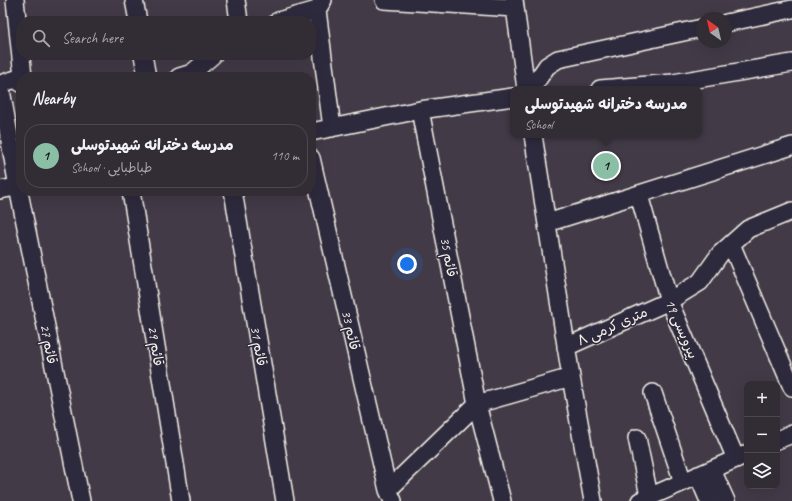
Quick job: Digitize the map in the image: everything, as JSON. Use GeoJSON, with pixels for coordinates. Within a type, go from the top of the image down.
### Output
{"type":"FeatureCollection","features":[{"type":"Feature","properties":{"kind":"street"},"geometry":{"type":"LineString","coordinates":[[15,0],[17,16]]}},
{"type":"Feature","properties":{"kind":"street"},"geometry":{"type":"LineString","coordinates":[[134,0],[137,16]]}},
{"type":"Feature","properties":{"kind":"street"},"geometry":{"type":"LineString","coordinates":[[236,0],[238,16]]}},
{"type":"Feature","properties":{"kind":"street"},"geometry":{"type":"LineString","coordinates":[[384,0],[515,4],[526,86]]}},
{"type":"Feature","properties":{"kind":"street"},"geometry":{"type":"LineString","coordinates":[[291,16],[320,5],[332,128]]}},
{"type":"Feature","properties":{"kind":"street"},"geometry":{"type":"LineString","coordinates":[[732,22],[792,9]]}},
{"type":"Feature","properties":{"kind":"street"},"geometry":{"type":"LineString","coordinates":[[533,86],[547,66],[558,59],[696,29]]}},
{"type":"Feature","properties":{"kind":"street"},"geometry":{"type":"LineString","coordinates":[[21,60],[22,72]]}},
{"type":"Feature","properties":{"kind":"street"},"geometry":{"type":"LineString","coordinates":[[144,60],[146,72]]}},
{"type":"Feature","properties":{"kind":"street"},"geometry":{"type":"LineString","coordinates":[[193,72],[207,60]]}},
{"type":"Feature","properties":{"kind":"street"},"geometry":{"type":"LineString","coordinates":[[636,86],[673,83],[792,64]]}},
{"type":"Feature","properties":{"kind":"street","name":"قائم 27"},"geometry":{"type":"LineString","coordinates":[[16,79],[0,84],[16,171]]}},
{"type":"Feature","properties":{"kind":"street"},"geometry":{"type":"LineString","coordinates":[[316,131],[420,110],[510,97]]}},
{"type":"Feature","properties":{"kind":"street","name":"قائم 35"},"geometry":{"type":"LineString","coordinates":[[420,110],[477,404],[502,501]]}},
{"type":"Feature","properties":{"kind":"street"},"geometry":{"type":"LineString","coordinates":[[533,138],[566,347],[593,501]]}},
{"type":"Feature","properties":{"kind":"street"},"geometry":{"type":"LineString","coordinates":[[547,223],[792,146]]}},
{"type":"Feature","properties":{"kind":"street","name":"قائم 33"},"geometry":{"type":"LineString","coordinates":[[316,179],[390,495]]}},
{"type":"Feature","properties":{"kind":"street"},"geometry":{"type":"LineString","coordinates":[[0,190],[16,187]]}},
{"type":"Feature","properties":{"kind":"street","name":"پیرویسی 19"},"geometry":{"type":"LineString","coordinates":[[639,195],[669,301],[741,456]]}},
{"type":"Feature","properties":{"kind":"street","name":"قائم 27"},"geometry":{"type":"LineString","coordinates":[[21,196],[81,501]]}},
{"type":"Feature","properties":{"kind":"street","name":"قائم 29"},"geometry":{"type":"LineString","coordinates":[[132,196],[181,501]]}},
{"type":"Feature","properties":{"kind":"street","name":"قائم 31"},"geometry":{"type":"LineString","coordinates":[[234,196],[285,501]]}},
{"type":"Feature","properties":{"kind":"street","name":"۸ متری کرمی"},"geometry":{"type":"LineString","coordinates":[[566,347],[669,301],[700,282],[720,254],[748,228],[792,211]]}},
{"type":"Feature","properties":{"kind":"street"},"geometry":{"type":"LineString","coordinates":[[731,244],[792,387]]}},
{"type":"Feature","properties":{"kind":"street"},"geometry":{"type":"LineString","coordinates":[[390,495],[477,404],[571,377]]}},
{"type":"Feature","properties":{"kind":"street"},"geometry":{"type":"LineString","coordinates":[[653,393],[698,476],[709,501]]}},
{"type":"Feature","properties":{"kind":"street"},"geometry":{"type":"LineString","coordinates":[[780,439],[792,434]]}},
{"type":"Feature","properties":{"kind":"street"},"geometry":{"type":"LineString","coordinates":[[637,438],[656,497],[741,456]]}},
{"type":"Feature","properties":{"kind":"street"},"geometry":{"type":"LineString","coordinates":[[698,476],[726,501]]}},
{"type":"Feature","properties":{"kind":"place","name":"مدرسه دخترانه شهیدتوسلی"},"geometry":{"type":"Point","coordinates":[606,166]}}]}
